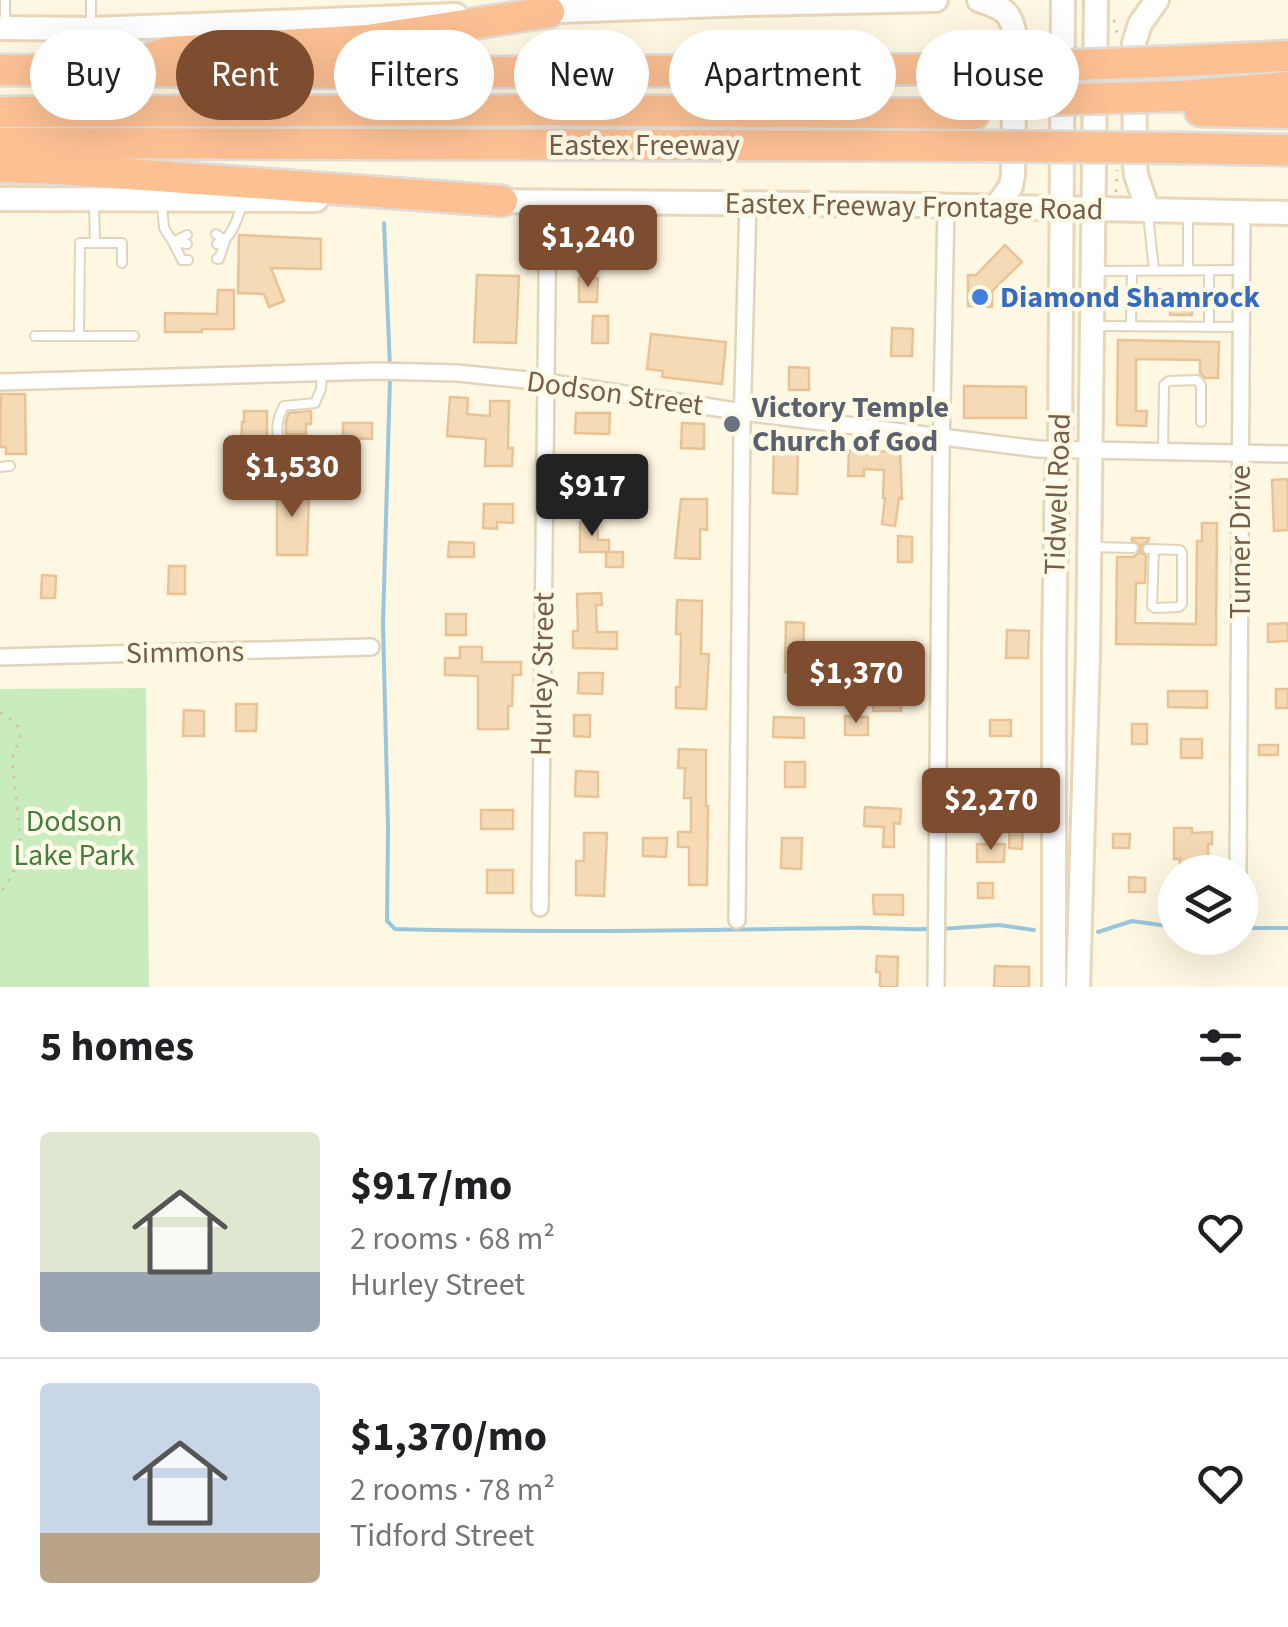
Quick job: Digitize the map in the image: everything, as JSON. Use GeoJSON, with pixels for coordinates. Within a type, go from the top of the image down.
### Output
{"type":"FeatureCollection","features":[{"type":"Feature","properties":{"kind":"highway"},"geometry":{"type":"LineString","coordinates":[[156,56],[169,52],[368,40],[549,6]]}},
{"type":"Feature","properties":{"kind":"highway"},"geometry":{"type":"LineString","coordinates":[[156,72],[973,69],[1288,56]]}},
{"type":"Feature","properties":{"kind":"highway"},"geometry":{"type":"LineString","coordinates":[[0,70],[30,71]]}},
{"type":"Feature","properties":{"kind":"highway","name":"Eastex Freeway"},"geometry":{"type":"LineString","coordinates":[[0,112],[702,112],[1182,104],[1288,87]]}},
{"type":"Feature","properties":{"kind":"highway"},"geometry":{"type":"LineString","coordinates":[[1182,104],[1288,96]]}},
{"type":"Feature","properties":{"kind":"highway"},"geometry":{"type":"LineString","coordinates":[[1182,104],[1288,104]]}},
{"type":"Feature","properties":{"kind":"highway"},"geometry":{"type":"LineString","coordinates":[[1182,104],[1288,113]]}},
{"type":"Feature","properties":{"kind":"highway","name":"Eastex Freeway"},"geometry":{"type":"LineString","coordinates":[[0,144],[1288,150]]}},
{"type":"Feature","properties":{"kind":"highway"},"geometry":{"type":"LineString","coordinates":[[0,168],[502,201]]}},
{"type":"Feature","properties":{"kind":"main road"},"geometry":{"type":"LineString","coordinates":[[2,28],[91,29],[549,6],[936,0]]}},
{"type":"Feature","properties":{"kind":"main road"},"geometry":{"type":"LineString","coordinates":[[979,0],[1011,17],[1015,38],[1013,175],[1011,186],[996,207]]}},
{"type":"Feature","properties":{"kind":"main road","name":"Tidwell Road"},"geometry":{"type":"LineString","coordinates":[[1054,987],[1054,653],[1060,450],[1063,0]]}},
{"type":"Feature","properties":{"kind":"main road","name":"Tidwell Road"},"geometry":{"type":"LineString","coordinates":[[1078,987],[1088,653],[1096,0]]}},
{"type":"Feature","properties":{"kind":"main road"},"geometry":{"type":"LineString","coordinates":[[1148,210],[1135,165],[1134,43],[1140,24],[1156,0]]}},
{"type":"Feature","properties":{"kind":"main road","name":"Eastex Freeway Frontage Road"},"geometry":{"type":"LineString","coordinates":[[0,200],[548,201],[1288,213]]}},
{"type":"Feature","properties":{"kind":"main road"},"geometry":{"type":"LineString","coordinates":[[1054,653],[1088,653]]}},
{"type":"Feature","properties":{"kind":"street","name":"Hurley Street"},"geometry":{"type":"LineString","coordinates":[[540,908],[548,201]]}},
{"type":"Feature","properties":{"kind":"street"},"geometry":{"type":"LineString","coordinates":[[736,920],[748,204]]}},
{"type":"Feature","properties":{"kind":"street"},"geometry":{"type":"LineString","coordinates":[[936,987],[946,206]]}},
{"type":"Feature","properties":{"kind":"street","name":"Turner Drive"},"geometry":{"type":"LineString","coordinates":[[1238,855],[1242,212]]}},
{"type":"Feature","properties":{"kind":"street","name":"Dodson Street"},"geometry":{"type":"LineString","coordinates":[[0,382],[376,370],[457,373],[1060,450],[1288,454]]}},
{"type":"Feature","properties":{"kind":"street","name":"Simmons"},"geometry":{"type":"LineString","coordinates":[[0,657],[371,648]]}},
{"type":"Feature","properties":{"kind":"lane"},"geometry":{"type":"LineString","coordinates":[[2,28],[5,0]]}},
{"type":"Feature","properties":{"kind":"lane"},"geometry":{"type":"LineString","coordinates":[[91,0],[91,29]]}},
{"type":"Feature","properties":{"kind":"lane"},"geometry":{"type":"LineString","coordinates":[[94,200],[95,243]]}},
{"type":"Feature","properties":{"kind":"lane"},"geometry":{"type":"LineString","coordinates":[[161,200],[164,228],[182,260],[188,260]]}},
{"type":"Feature","properties":{"kind":"lane"},"geometry":{"type":"LineString","coordinates":[[217,259],[219,239],[229,236],[244,200]]}},
{"type":"Feature","properties":{"kind":"lane"},"geometry":{"type":"LineString","coordinates":[[1148,210],[1154,270]]}},
{"type":"Feature","properties":{"kind":"lane"},"geometry":{"type":"LineString","coordinates":[[1188,211],[1188,270]]}},
{"type":"Feature","properties":{"kind":"lane"},"geometry":{"type":"LineString","coordinates":[[173,242],[187,239]]}},
{"type":"Feature","properties":{"kind":"lane"},"geometry":{"type":"LineString","coordinates":[[80,336],[80,243],[122,243],[122,263]]}},
{"type":"Feature","properties":{"kind":"lane"},"geometry":{"type":"LineString","coordinates":[[1209,270],[1209,327]]}},
{"type":"Feature","properties":{"kind":"lane"},"geometry":{"type":"LineString","coordinates":[[1093,271],[1242,270]]}},
{"type":"Feature","properties":{"kind":"lane"},"geometry":{"type":"LineString","coordinates":[[1131,326],[1132,271]]}},
{"type":"Feature","properties":{"kind":"lane"},"geometry":{"type":"LineString","coordinates":[[1092,326],[1241,327]]}},
{"type":"Feature","properties":{"kind":"lane"},"geometry":{"type":"LineString","coordinates":[[35,336],[134,336]]}},
{"type":"Feature","properties":{"kind":"lane"},"geometry":{"type":"LineString","coordinates":[[314,490],[308,476],[281,448],[276,433],[284,406],[315,403],[322,389],[322,372]]}},
{"type":"Feature","properties":{"kind":"lane"},"geometry":{"type":"LineString","coordinates":[[1163,453],[1164,385],[1169,380],[1197,380],[1201,385],[1201,422]]}},
{"type":"Feature","properties":{"kind":"lane"},"geometry":{"type":"LineString","coordinates":[[1089,548],[1132,548]]}},
{"type":"Feature","properties":{"kind":"lane"},"geometry":{"type":"LineString","coordinates":[[1151,549],[1182,552],[1179,608],[1152,606],[1151,549]]}},
{"type":"Feature","properties":{"kind":"path"},"geometry":{"type":"LineString","coordinates":[[0,712],[17,726],[20,740],[13,758],[20,835],[16,866],[0,892]]}},
{"type":"Feature","properties":{"kind":"green space","name":"Dodson Lake Park"},"geometry":{"type":"Polygon","coordinates":[[[146,688],[149,987],[0,987],[0,689],[146,688]]]}},
{"type":"Feature","properties":{"kind":"building"},"geometry":{"type":"Polygon","coordinates":[[[239,235],[321,239],[321,269],[271,268],[284,301],[269,307],[264,294],[238,293],[239,235]]]}},
{"type":"Feature","properties":{"kind":"building"},"geometry":{"type":"Polygon","coordinates":[[[1005,245],[1022,262],[992,291],[992,307],[968,306],[968,275],[976,275],[1005,245]]]}},
{"type":"Feature","properties":{"kind":"building"},"geometry":{"type":"Polygon","coordinates":[[[477,275],[519,276],[516,343],[474,342],[477,275]]]}},
{"type":"Feature","properties":{"kind":"building"},"geometry":{"type":"Polygon","coordinates":[[[579,277],[598,278],[597,302],[579,302],[579,277]]]}},
{"type":"Feature","properties":{"kind":"building"},"geometry":{"type":"Polygon","coordinates":[[[1139,289],[1192,294],[1192,315],[1170,315],[1170,303],[1139,303],[1139,289]]]}},
{"type":"Feature","properties":{"kind":"building"},"geometry":{"type":"Polygon","coordinates":[[[218,290],[234,290],[234,329],[165,332],[165,313],[217,314],[218,290]]]}},
{"type":"Feature","properties":{"kind":"building"},"geometry":{"type":"Polygon","coordinates":[[[593,316],[608,316],[608,343],[592,343],[593,316]]]}},
{"type":"Feature","properties":{"kind":"building"},"geometry":{"type":"Polygon","coordinates":[[[892,328],[913,329],[912,356],[891,356],[892,328]]]}},
{"type":"Feature","properties":{"kind":"building"},"geometry":{"type":"Polygon","coordinates":[[[651,334],[726,342],[722,384],[662,377],[663,371],[647,369],[651,334]]]}},
{"type":"Feature","properties":{"kind":"building"},"geometry":{"type":"Polygon","coordinates":[[[1118,340],[1219,342],[1218,378],[1205,378],[1200,373],[1200,360],[1136,359],[1136,411],[1147,411],[1146,426],[1117,425],[1118,340]]]}},
{"type":"Feature","properties":{"kind":"building"},"geometry":{"type":"Polygon","coordinates":[[[789,367],[809,368],[809,390],[789,390],[789,367]]]}},
{"type":"Feature","properties":{"kind":"building"},"geometry":{"type":"Polygon","coordinates":[[[964,386],[1026,387],[1026,418],[964,418],[964,386]]]}},
{"type":"Feature","properties":{"kind":"building"},"geometry":{"type":"Polygon","coordinates":[[[1,394],[25,394],[26,454],[6,454],[6,447],[0,447],[1,394]]]}},
{"type":"Feature","properties":{"kind":"building"},"geometry":{"type":"Polygon","coordinates":[[[450,397],[468,398],[467,414],[490,416],[490,401],[509,401],[508,448],[513,448],[512,466],[485,466],[486,439],[447,436],[450,397]]]}},
{"type":"Feature","properties":{"kind":"building"},"geometry":{"type":"Polygon","coordinates":[[[244,411],[267,411],[267,458],[241,458],[244,411]]]}},
{"type":"Feature","properties":{"kind":"building"},"geometry":{"type":"Polygon","coordinates":[[[311,411],[306,434],[286,434],[289,413],[311,411]]]}},
{"type":"Feature","properties":{"kind":"building"},"geometry":{"type":"Polygon","coordinates":[[[576,413],[610,413],[609,434],[575,433],[576,413]]]}},
{"type":"Feature","properties":{"kind":"building"},"geometry":{"type":"Polygon","coordinates":[[[343,423],[372,423],[372,439],[343,438],[343,423]]]}},
{"type":"Feature","properties":{"kind":"building"},"geometry":{"type":"Polygon","coordinates":[[[682,423],[704,424],[704,449],[681,448],[682,423]]]}},
{"type":"Feature","properties":{"kind":"building"},"geometry":{"type":"Polygon","coordinates":[[[774,444],[798,445],[797,494],[773,493],[774,444]]]}},
{"type":"Feature","properties":{"kind":"building"},"geometry":{"type":"Polygon","coordinates":[[[313,450],[326,450],[325,469],[313,468],[313,450]]]}},
{"type":"Feature","properties":{"kind":"building"},"geometry":{"type":"Polygon","coordinates":[[[849,450],[900,452],[902,499],[899,498],[895,526],[882,524],[884,470],[864,469],[864,476],[848,476],[849,450]]]}},
{"type":"Feature","properties":{"kind":"building"},"geometry":{"type":"Polygon","coordinates":[[[1288,479],[1288,530],[1274,531],[1272,480],[1288,479]]]}},
{"type":"Feature","properties":{"kind":"building"},"geometry":{"type":"Polygon","coordinates":[[[277,484],[302,484],[309,496],[307,555],[277,555],[277,484]]]}},
{"type":"Feature","properties":{"kind":"building"},"geometry":{"type":"Polygon","coordinates":[[[681,499],[707,499],[707,530],[700,529],[700,559],[675,558],[681,499]]]}},
{"type":"Feature","properties":{"kind":"building"},"geometry":{"type":"Polygon","coordinates":[[[484,504],[513,504],[513,523],[497,522],[497,529],[483,528],[484,504]]]}},
{"type":"Feature","properties":{"kind":"building"},"geometry":{"type":"Polygon","coordinates":[[[597,521],[598,540],[609,540],[609,552],[580,552],[580,522],[597,521]]]}},
{"type":"Feature","properties":{"kind":"building"},"geometry":{"type":"Polygon","coordinates":[[[1202,523],[1217,523],[1216,645],[1116,644],[1117,557],[1139,553],[1140,545],[1132,538],[1149,538],[1141,548],[1146,556],[1145,583],[1136,583],[1135,623],[1196,624],[1197,541],[1202,541],[1202,523]]]}},
{"type":"Feature","properties":{"kind":"building"},"geometry":{"type":"Polygon","coordinates":[[[898,536],[912,537],[912,562],[898,562],[898,536]]]}},
{"type":"Feature","properties":{"kind":"building"},"geometry":{"type":"Polygon","coordinates":[[[449,542],[474,543],[474,557],[448,557],[449,542]]]}},
{"type":"Feature","properties":{"kind":"building"},"geometry":{"type":"Polygon","coordinates":[[[606,552],[623,552],[623,567],[606,567],[606,552]]]}},
{"type":"Feature","properties":{"kind":"building"},"geometry":{"type":"Polygon","coordinates":[[[169,566],[185,566],[185,594],[168,594],[169,566]]]}},
{"type":"Feature","properties":{"kind":"building"},"geometry":{"type":"Polygon","coordinates":[[[42,575],[56,576],[55,598],[41,598],[42,575]]]}},
{"type":"Feature","properties":{"kind":"building"},"geometry":{"type":"Polygon","coordinates":[[[601,593],[602,605],[596,605],[597,632],[617,632],[617,649],[573,648],[573,631],[578,631],[577,594],[601,593]]]}},
{"type":"Feature","properties":{"kind":"building"},"geometry":{"type":"Polygon","coordinates":[[[677,600],[702,601],[701,654],[709,654],[706,709],[676,708],[681,634],[676,634],[677,600]]]}},
{"type":"Feature","properties":{"kind":"building"},"geometry":{"type":"Polygon","coordinates":[[[446,614],[466,614],[466,635],[446,635],[446,614]]]}},
{"type":"Feature","properties":{"kind":"building"},"geometry":{"type":"Polygon","coordinates":[[[786,622],[804,623],[803,654],[809,654],[808,672],[785,672],[786,622]]]}},
{"type":"Feature","properties":{"kind":"building"},"geometry":{"type":"Polygon","coordinates":[[[1288,623],[1288,641],[1268,642],[1268,624],[1288,623]]]}},
{"type":"Feature","properties":{"kind":"building"},"geometry":{"type":"Polygon","coordinates":[[[1007,630],[1029,631],[1028,658],[1006,658],[1007,630]]]}},
{"type":"Feature","properties":{"kind":"building"},"geometry":{"type":"Polygon","coordinates":[[[460,647],[482,647],[482,662],[521,662],[521,675],[513,675],[508,729],[478,729],[478,676],[445,675],[445,658],[460,658],[460,647]]]}},
{"type":"Feature","properties":{"kind":"building"},"geometry":{"type":"Polygon","coordinates":[[[870,654],[905,655],[901,711],[873,711],[870,654]]]}},
{"type":"Feature","properties":{"kind":"building"},"geometry":{"type":"Polygon","coordinates":[[[579,673],[603,673],[602,694],[578,693],[579,673]]]}},
{"type":"Feature","properties":{"kind":"building"},"geometry":{"type":"Polygon","coordinates":[[[1276,689],[1288,689],[1288,708],[1276,708],[1276,689]]]}},
{"type":"Feature","properties":{"kind":"building"},"geometry":{"type":"Polygon","coordinates":[[[1168,691],[1207,691],[1207,708],[1168,707],[1168,691]]]}},
{"type":"Feature","properties":{"kind":"building"},"geometry":{"type":"Polygon","coordinates":[[[236,704],[257,704],[256,731],[236,731],[236,704]]]}},
{"type":"Feature","properties":{"kind":"building"},"geometry":{"type":"Polygon","coordinates":[[[184,710],[204,711],[204,736],[183,736],[184,710]]]}},
{"type":"Feature","properties":{"kind":"building"},"geometry":{"type":"Polygon","coordinates":[[[574,715],[590,715],[590,737],[574,736],[574,715]]]}},
{"type":"Feature","properties":{"kind":"building"},"geometry":{"type":"Polygon","coordinates":[[[845,716],[868,717],[868,735],[845,735],[845,716]]]}},
{"type":"Feature","properties":{"kind":"building"},"geometry":{"type":"Polygon","coordinates":[[[774,717],[804,718],[804,738],[773,737],[774,717]]]}},
{"type":"Feature","properties":{"kind":"building"},"geometry":{"type":"Polygon","coordinates":[[[990,720],[1011,720],[1011,736],[990,736],[990,720]]]}},
{"type":"Feature","properties":{"kind":"building"},"geometry":{"type":"Polygon","coordinates":[[[1132,724],[1147,724],[1147,744],[1132,744],[1132,724]]]}},
{"type":"Feature","properties":{"kind":"building"},"geometry":{"type":"Polygon","coordinates":[[[1181,739],[1202,739],[1202,758],[1181,758],[1181,739]]]}},
{"type":"Feature","properties":{"kind":"building"},"geometry":{"type":"Polygon","coordinates":[[[1259,745],[1278,745],[1278,755],[1259,755],[1259,745]]]}},
{"type":"Feature","properties":{"kind":"building"},"geometry":{"type":"Polygon","coordinates":[[[679,749],[706,750],[707,885],[689,885],[689,847],[678,847],[678,832],[691,832],[691,798],[684,798],[685,768],[678,768],[679,749]]]}},
{"type":"Feature","properties":{"kind":"building"},"geometry":{"type":"Polygon","coordinates":[[[785,762],[805,762],[805,787],[785,787],[785,762]]]}},
{"type":"Feature","properties":{"kind":"building"},"geometry":{"type":"Polygon","coordinates":[[[576,771],[598,772],[598,797],[575,796],[576,771]]]}},
{"type":"Feature","properties":{"kind":"building"},"geometry":{"type":"Polygon","coordinates":[[[970,774],[1003,775],[1003,793],[1032,794],[1031,820],[1023,820],[1022,849],[1009,848],[1010,812],[987,812],[987,790],[969,790],[970,774]]]}},
{"type":"Feature","properties":{"kind":"building"},"geometry":{"type":"Polygon","coordinates":[[[865,807],[901,809],[900,824],[894,823],[894,847],[883,847],[884,827],[864,826],[865,807]]]}},
{"type":"Feature","properties":{"kind":"building"},"geometry":{"type":"Polygon","coordinates":[[[481,810],[513,810],[513,829],[481,829],[481,810]]]}},
{"type":"Feature","properties":{"kind":"building"},"geometry":{"type":"Polygon","coordinates":[[[1174,828],[1192,828],[1192,833],[1212,832],[1208,855],[1174,855],[1174,828]]]}},
{"type":"Feature","properties":{"kind":"building"},"geometry":{"type":"Polygon","coordinates":[[[584,833],[607,833],[604,896],[576,895],[576,861],[584,861],[584,833]]]}},
{"type":"Feature","properties":{"kind":"building"},"geometry":{"type":"Polygon","coordinates":[[[1113,834],[1130,834],[1129,848],[1113,848],[1113,834]]]}},
{"type":"Feature","properties":{"kind":"building"},"geometry":{"type":"Polygon","coordinates":[[[643,838],[667,838],[666,857],[643,856],[643,838]]]}},
{"type":"Feature","properties":{"kind":"building"},"geometry":{"type":"Polygon","coordinates":[[[782,838],[802,838],[801,869],[781,868],[782,838]]]}},
{"type":"Feature","properties":{"kind":"building"},"geometry":{"type":"Polygon","coordinates":[[[977,844],[1005,844],[1004,862],[977,862],[977,844]]]}},
{"type":"Feature","properties":{"kind":"building"},"geometry":{"type":"Polygon","coordinates":[[[487,870],[513,870],[513,893],[487,893],[487,870]]]}},
{"type":"Feature","properties":{"kind":"building"},"geometry":{"type":"Polygon","coordinates":[[[1129,877],[1145,878],[1145,892],[1129,892],[1129,877]]]}},
{"type":"Feature","properties":{"kind":"building"},"geometry":{"type":"Polygon","coordinates":[[[978,883],[993,883],[993,898],[978,898],[978,883]]]}},
{"type":"Feature","properties":{"kind":"building"},"geometry":{"type":"Polygon","coordinates":[[[873,895],[903,895],[903,915],[874,914],[873,895]]]}},
{"type":"Feature","properties":{"kind":"building"},"geometry":{"type":"Polygon","coordinates":[[[877,956],[898,957],[897,987],[880,987],[877,956]]]}},
{"type":"Feature","properties":{"kind":"building"},"geometry":{"type":"Polygon","coordinates":[[[995,966],[1029,967],[1029,987],[994,987],[995,966]]]}},
{"type":"Feature","properties":{"kind":"waterway"},"geometry":{"type":"LineString","coordinates":[[384,223],[390,368]]}},
{"type":"Feature","properties":{"kind":"waterway"},"geometry":{"type":"LineString","coordinates":[[390,378],[383,624],[387,921],[395,929],[452,930],[930,929]]}},
{"type":"Feature","properties":{"kind":"waterway"},"geometry":{"type":"LineString","coordinates":[[1098,932],[1132,921],[1158,925]]}},
{"type":"Feature","properties":{"kind":"waterway"},"geometry":{"type":"LineString","coordinates":[[940,929],[999,925],[1034,930]]}},
{"type":"Feature","properties":{"kind":"waterway"},"geometry":{"type":"LineString","coordinates":[[1258,928],[1288,928]]}},
{"type":"Feature","properties":{"kind":"place","name":"Diamond Shamrock"},"geometry":{"type":"Point","coordinates":[980,297]}},
{"type":"Feature","properties":{"kind":"place","name":"Victory Temple Church of God"},"geometry":{"type":"Point","coordinates":[732,424]}}]}
